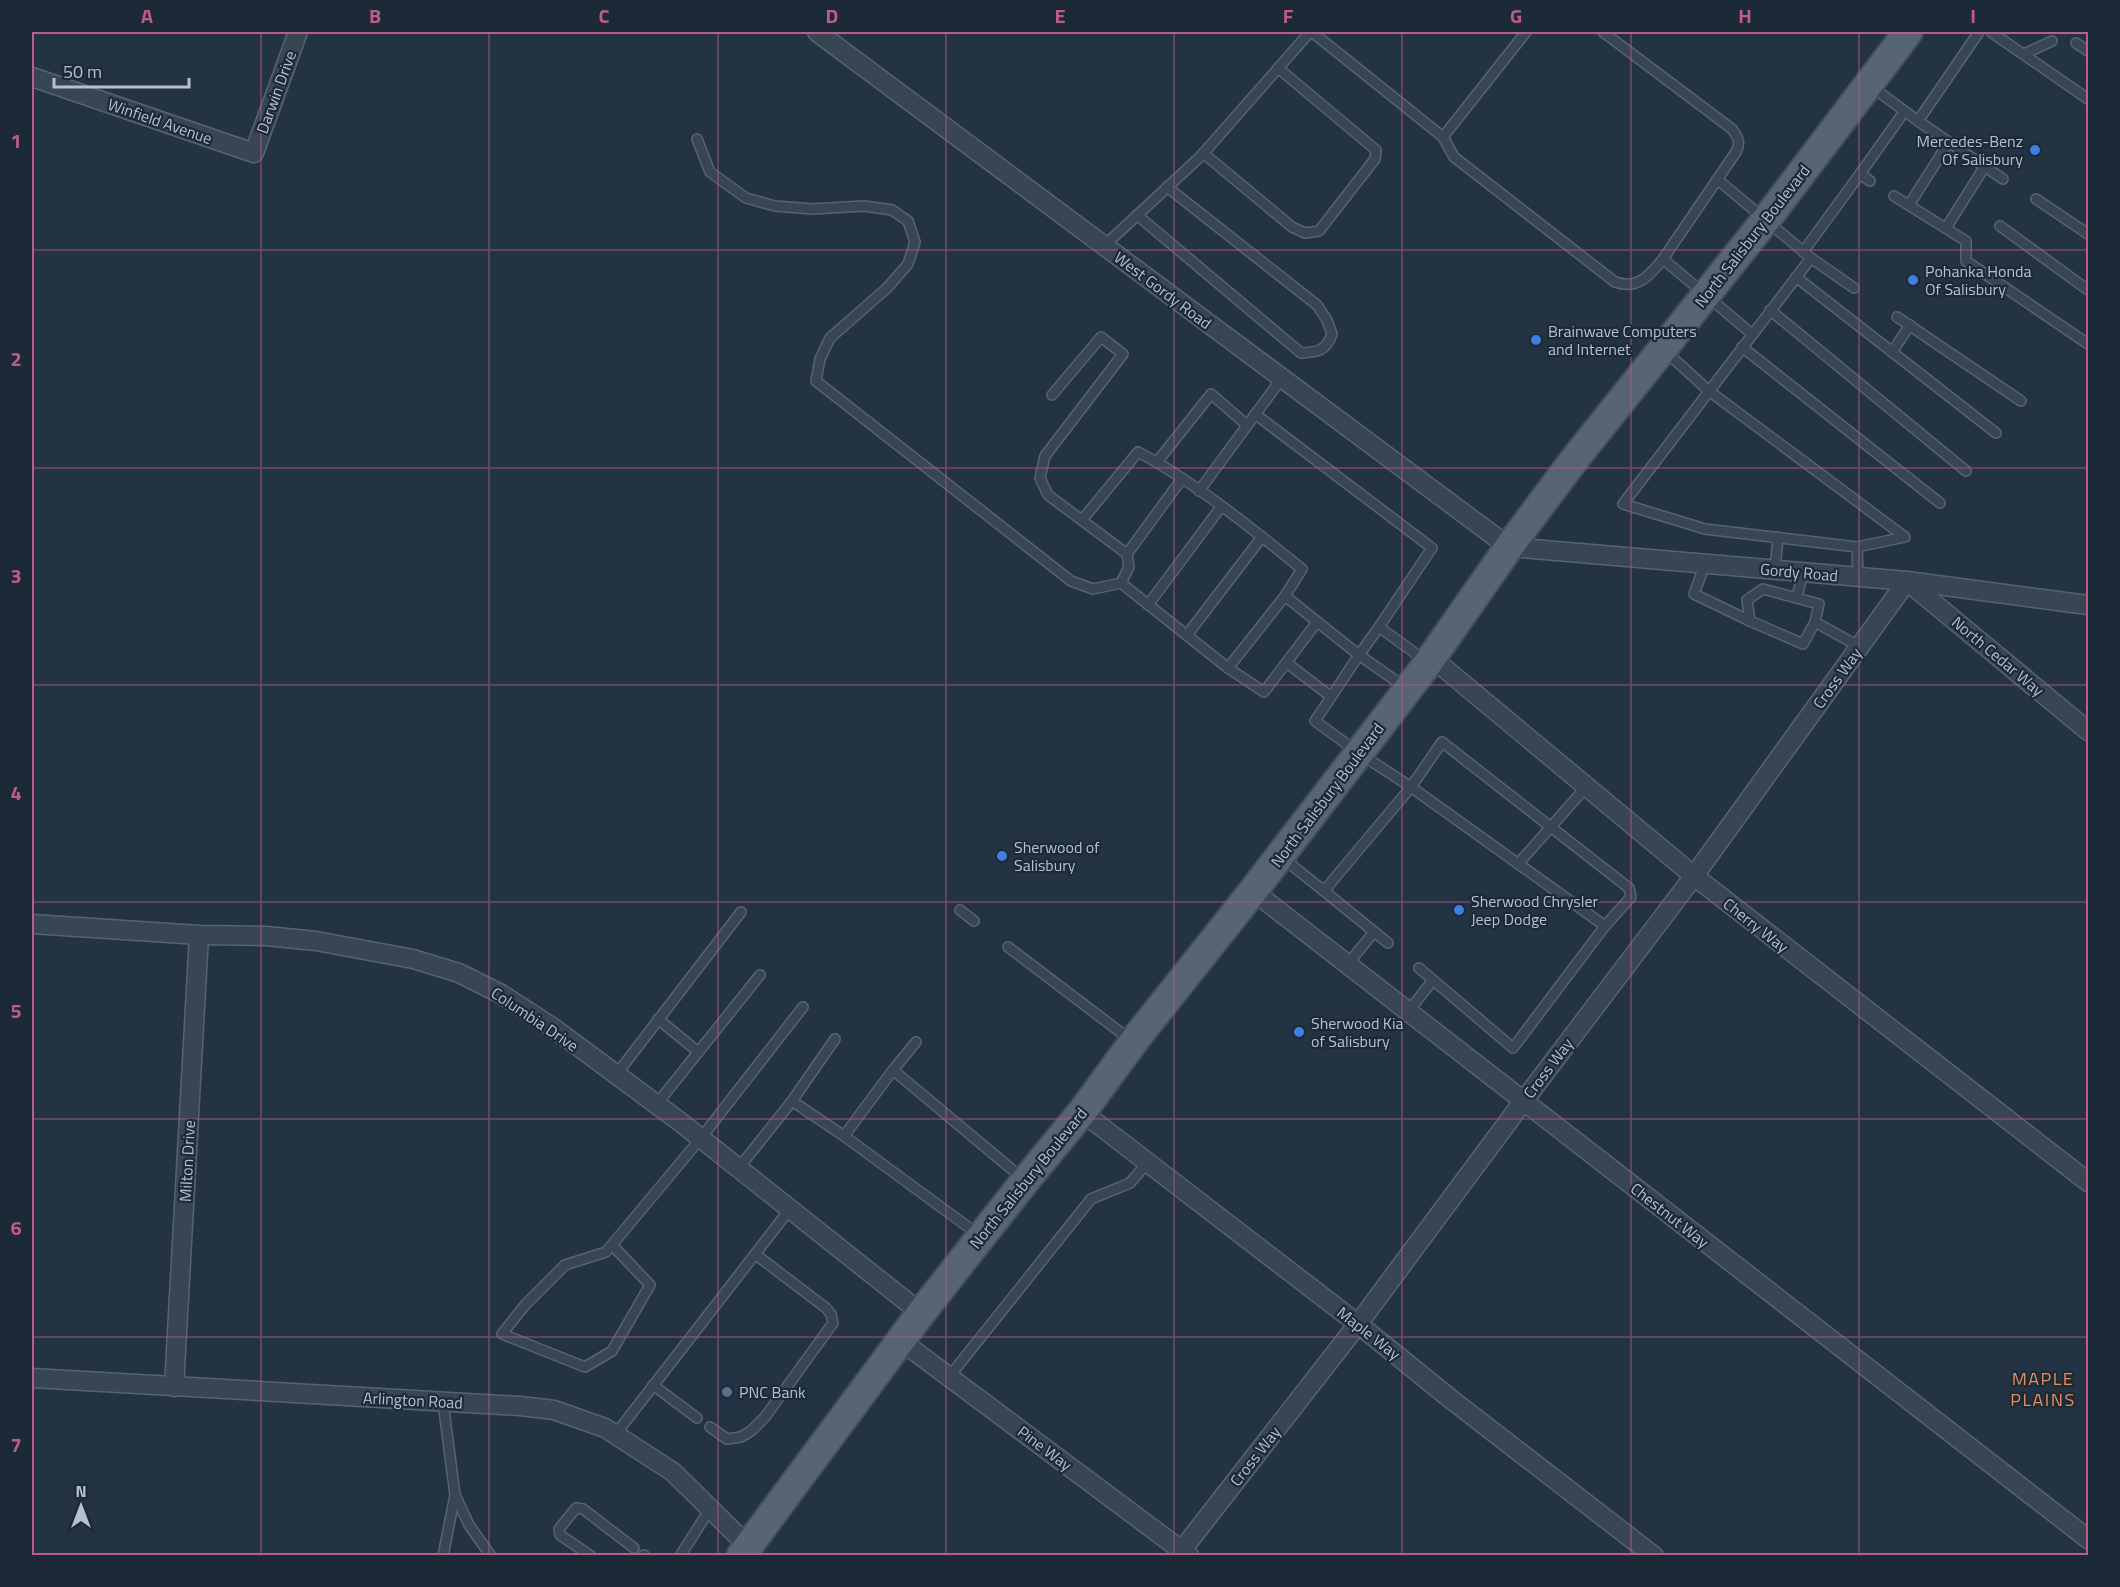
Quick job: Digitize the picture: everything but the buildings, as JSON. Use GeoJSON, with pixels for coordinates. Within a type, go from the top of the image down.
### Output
{"type":"FeatureCollection","features":[{"type":"Feature","properties":{"kind":"main road","name":"North Salisbury Boulevard"},"geometry":{"type":"LineString","coordinates":[[744,1551],[921,1313],[1025,1180],[1082,1112],[1133,1042],[1253,891],[1408,689],[1574,460],[1765,221],[1908,32]]}},
{"type":"Feature","properties":{"kind":"street","name":"Darwin Drive"},"geometry":{"type":"LineString","coordinates":[[254,153],[298,32]]}},
{"type":"Feature","properties":{"kind":"street","name":"West Gordy Road"},"geometry":{"type":"LineString","coordinates":[[817,32],[1509,547]]}},
{"type":"Feature","properties":{"kind":"street","name":"Winfield Avenue"},"geometry":{"type":"LineString","coordinates":[[32,78],[254,153]]}},
{"type":"Feature","properties":{"kind":"street","name":"Gordy Road"},"geometry":{"type":"LineString","coordinates":[[1509,547],[1907,581],[2088,605]]}},
{"type":"Feature","properties":{"kind":"street","name":"Cross Way"},"geometry":{"type":"LineString","coordinates":[[1186,1553],[1694,876],[1907,581]]}},
{"type":"Feature","properties":{"kind":"street","name":"North Cedar Way"},"geometry":{"type":"LineString","coordinates":[[1907,581],[2088,731]]}},
{"type":"Feature","properties":{"kind":"street","name":"Cherry Way"},"geometry":{"type":"LineString","coordinates":[[1430,660],[1694,876],[2088,1182]]}},
{"type":"Feature","properties":{"kind":"street","name":"Chestnut Way"},"geometry":{"type":"LineString","coordinates":[[1253,891],[2088,1539]]}},
{"type":"Feature","properties":{"kind":"street","name":"Columbia Drive"},"geometry":{"type":"LineString","coordinates":[[32,924],[199,935],[266,936],[316,941],[413,959],[459,973],[501,994],[552,1027],[701,1138],[921,1313]]}},
{"type":"Feature","properties":{"kind":"street","name":"Milton Drive"},"geometry":{"type":"LineString","coordinates":[[174,1387],[199,935]]}},
{"type":"Feature","properties":{"kind":"street","name":"Maple Way"},"geometry":{"type":"LineString","coordinates":[[1082,1112],[1654,1556]]}},
{"type":"Feature","properties":{"kind":"street","name":"Pine Way"},"geometry":{"type":"LineString","coordinates":[[901,1341],[1186,1553]]}},
{"type":"Feature","properties":{"kind":"street","name":"Arlington Road"},"geometry":{"type":"LineString","coordinates":[[32,1378],[554,1410],[604,1428],[673,1472],[710,1509],[744,1551]]}},
{"type":"Feature","properties":{"kind":"lane"},"geometry":{"type":"LineString","coordinates":[[1104,246],[1203,153],[1311,32],[1443,137],[1454,157],[1615,282],[1628,284],[1640,282],[1649,276],[1663,259],[1739,147],[1738,137],[1732,129],[1603,32]]}},
{"type":"Feature","properties":{"kind":"lane"},"geometry":{"type":"LineString","coordinates":[[1443,137],[1526,32]]}},
{"type":"Feature","properties":{"kind":"lane"},"geometry":{"type":"LineString","coordinates":[[1918,121],[1979,32]]}},
{"type":"Feature","properties":{"kind":"lane"},"geometry":{"type":"LineString","coordinates":[[1991,32],[2088,99]]}},
{"type":"Feature","properties":{"kind":"lane"},"geometry":{"type":"LineString","coordinates":[[2024,54],[2052,41]]}},
{"type":"Feature","properties":{"kind":"lane"},"geometry":{"type":"LineString","coordinates":[[2076,43],[2088,51]]}},
{"type":"Feature","properties":{"kind":"lane"},"geometry":{"type":"LineString","coordinates":[[1203,153],[1292,227],[1305,233],[1319,231],[1375,159],[1376,150],[1278,68]]}},
{"type":"Feature","properties":{"kind":"lane"},"geometry":{"type":"LineString","coordinates":[[1869,85],[1904,112],[2003,179]]}},
{"type":"Feature","properties":{"kind":"lane"},"geometry":{"type":"LineString","coordinates":[[1663,349],[1708,391],[1905,537],[1857,547],[1705,529],[1623,504],[1708,391],[1742,346],[1796,277],[1807,255],[1860,174],[1904,112]]}},
{"type":"Feature","properties":{"kind":"lane"},"geometry":{"type":"LineString","coordinates":[[698,139],[710,172],[746,198],[775,206],[813,209],[864,206],[892,210],[908,221],[915,242],[908,264],[887,288],[830,338],[820,359],[816,381],[1071,580],[1093,589],[1121,583]]}},
{"type":"Feature","properties":{"kind":"lane"},"geometry":{"type":"LineString","coordinates":[[1909,205],[1949,142]]}},
{"type":"Feature","properties":{"kind":"lane"},"geometry":{"type":"LineString","coordinates":[[1946,228],[1985,166]]}},
{"type":"Feature","properties":{"kind":"lane"},"geometry":{"type":"LineString","coordinates":[[1860,174],[1870,181]]}},
{"type":"Feature","properties":{"kind":"lane"},"geometry":{"type":"LineString","coordinates":[[1717,179],[1807,255],[1854,288]]}},
{"type":"Feature","properties":{"kind":"lane"},"geometry":{"type":"LineString","coordinates":[[1137,216],[1301,352],[1318,352],[1328,346],[1332,334],[1327,320],[1317,305],[1167,188]]}},
{"type":"Feature","properties":{"kind":"lane"},"geometry":{"type":"LineString","coordinates":[[1894,196],[1966,241],[1966,261],[2088,344]]}},
{"type":"Feature","properties":{"kind":"lane"},"geometry":{"type":"LineString","coordinates":[[2036,199],[2088,234]]}},
{"type":"Feature","properties":{"kind":"lane"},"geometry":{"type":"LineString","coordinates":[[2000,226],[2088,291]]}},
{"type":"Feature","properties":{"kind":"lane"},"geometry":{"type":"LineString","coordinates":[[1663,259],[1752,334]]}},
{"type":"Feature","properties":{"kind":"lane"},"geometry":{"type":"LineString","coordinates":[[1796,277],[1996,433]]}},
{"type":"Feature","properties":{"kind":"lane"},"geometry":{"type":"LineString","coordinates":[[1770,310],[1966,471]]}},
{"type":"Feature","properties":{"kind":"lane"},"geometry":{"type":"LineString","coordinates":[[1898,317],[2021,401]]}},
{"type":"Feature","properties":{"kind":"lane"},"geometry":{"type":"LineString","coordinates":[[1892,352],[1910,326]]}},
{"type":"Feature","properties":{"kind":"lane"},"geometry":{"type":"LineString","coordinates":[[1052,395],[1101,337],[1123,354],[1045,456],[1040,478],[1048,495],[1126,554],[1129,567],[1121,583]]}},
{"type":"Feature","properties":{"kind":"lane"},"geometry":{"type":"LineString","coordinates":[[1742,346],[1940,503]]}},
{"type":"Feature","properties":{"kind":"lane"},"geometry":{"type":"LineString","coordinates":[[1199,491],[1282,378]]}},
{"type":"Feature","properties":{"kind":"lane"},"geometry":{"type":"LineString","coordinates":[[1157,462],[1211,394],[1247,425]]}},
{"type":"Feature","properties":{"kind":"lane"},"geometry":{"type":"LineString","coordinates":[[1255,414],[1432,548],[1330,696],[1316,721],[1605,926]]}},
{"type":"Feature","properties":{"kind":"lane"},"geometry":{"type":"LineString","coordinates":[[1082,520],[1138,452],[1157,462],[1199,491],[1302,568],[1285,596],[1228,668]]}},
{"type":"Feature","properties":{"kind":"lane"},"geometry":{"type":"LineString","coordinates":[[1126,554],[1181,480]]}},
{"type":"Feature","properties":{"kind":"lane"},"geometry":{"type":"LineString","coordinates":[[1148,605],[1221,507]]}},
{"type":"Feature","properties":{"kind":"lane"},"geometry":{"type":"LineString","coordinates":[[1187,635],[1262,537]]}},
{"type":"Feature","properties":{"kind":"lane"},"geometry":{"type":"LineString","coordinates":[[1775,570],[1778,537]]}},
{"type":"Feature","properties":{"kind":"lane"},"geometry":{"type":"LineString","coordinates":[[1857,547],[1858,577]]}},
{"type":"Feature","properties":{"kind":"lane"},"geometry":{"type":"LineString","coordinates":[[1705,564],[1694,594],[1750,621],[1803,644],[1815,622],[1819,604],[1763,589],[1747,600],[1750,621]]}},
{"type":"Feature","properties":{"kind":"lane"},"geometry":{"type":"LineString","coordinates":[[1797,597],[1803,572]]}},
{"type":"Feature","properties":{"kind":"lane"},"geometry":{"type":"LineString","coordinates":[[1121,583],[1228,668],[1264,692],[1317,622]]}},
{"type":"Feature","properties":{"kind":"lane"},"geometry":{"type":"LineString","coordinates":[[1285,596],[1359,655],[1408,689]]}},
{"type":"Feature","properties":{"kind":"lane"},"geometry":{"type":"LineString","coordinates":[[1815,622],[1860,646]]}},
{"type":"Feature","properties":{"kind":"lane"},"geometry":{"type":"LineString","coordinates":[[1379,627],[1430,660]]}},
{"type":"Feature","properties":{"kind":"lane"},"geometry":{"type":"LineString","coordinates":[[1287,663],[1330,696]]}},
{"type":"Feature","properties":{"kind":"lane"},"geometry":{"type":"LineString","coordinates":[[1324,891],[1411,787],[1442,742],[1629,888],[1631,897],[1605,926],[1513,1048],[1419,968]]}},
{"type":"Feature","properties":{"kind":"lane"},"geometry":{"type":"LineString","coordinates":[[1518,864],[1586,787]]}},
{"type":"Feature","properties":{"kind":"lane"},"geometry":{"type":"LineString","coordinates":[[1280,856],[1388,943]]}},
{"type":"Feature","properties":{"kind":"lane"},"geometry":{"type":"LineString","coordinates":[[960,910],[974,921]]}},
{"type":"Feature","properties":{"kind":"lane"},"geometry":{"type":"LineString","coordinates":[[616,1075],[741,912]]}},
{"type":"Feature","properties":{"kind":"lane"},"geometry":{"type":"LineString","coordinates":[[1347,965],[1374,932]]}},
{"type":"Feature","properties":{"kind":"lane"},"geometry":{"type":"LineString","coordinates":[[1008,946],[1133,1042]]}},
{"type":"Feature","properties":{"kind":"lane"},"geometry":{"type":"LineString","coordinates":[[656,1105],[760,975]]}},
{"type":"Feature","properties":{"kind":"lane"},"geometry":{"type":"LineString","coordinates":[[1408,1012],[1433,980]]}},
{"type":"Feature","properties":{"kind":"lane"},"geometry":{"type":"LineString","coordinates":[[612,1245],[650,1285],[612,1351],[585,1367],[502,1334],[525,1305],[565,1264],[606,1252],[701,1138],[803,1007]]}},
{"type":"Feature","properties":{"kind":"lane"},"geometry":{"type":"LineString","coordinates":[[658,1019],[697,1051]]}},
{"type":"Feature","properties":{"kind":"lane"},"geometry":{"type":"LineString","coordinates":[[738,1169],[792,1101],[835,1039]]}},
{"type":"Feature","properties":{"kind":"lane"},"geometry":{"type":"LineString","coordinates":[[844,1136],[916,1042]]}},
{"type":"Feature","properties":{"kind":"lane"},"geometry":{"type":"LineString","coordinates":[[893,1070],[1025,1180]]}},
{"type":"Feature","properties":{"kind":"lane"},"geometry":{"type":"LineString","coordinates":[[792,1101],[844,1136],[981,1237]]}},
{"type":"Feature","properties":{"kind":"lane"},"geometry":{"type":"LineString","coordinates":[[950,1377],[1091,1199],[1130,1183],[1148,1162]]}},
{"type":"Feature","properties":{"kind":"lane"},"geometry":{"type":"LineString","coordinates":[[615,1435],[790,1209]]}},
{"type":"Feature","properties":{"kind":"lane"},"geometry":{"type":"LineString","coordinates":[[710,1427],[727,1439],[741,1437],[751,1431],[765,1417],[833,1323],[831,1314],[826,1308],[755,1254]]}},
{"type":"Feature","properties":{"kind":"lane"},"geometry":{"type":"LineString","coordinates":[[653,1385],[697,1418]]}},
{"type":"Feature","properties":{"kind":"lane"},"geometry":{"type":"LineString","coordinates":[[443,1402],[455,1495],[469,1525],[491,1556]]}},
{"type":"Feature","properties":{"kind":"lane"},"geometry":{"type":"LineString","coordinates":[[443,1556],[455,1495]]}},
{"type":"Feature","properties":{"kind":"lane"},"geometry":{"type":"LineString","coordinates":[[591,1556],[560,1535],[559,1529],[576,1508],[582,1509],[634,1548]]}},
{"type":"Feature","properties":{"kind":"lane"},"geometry":{"type":"LineString","coordinates":[[693,1556],[682,1552],[710,1509]]}},
{"type":"Feature","properties":{"kind":"place","name":"Mercedes-Benz Of Salisbury"},"geometry":{"type":"Point","coordinates":[2035,150]}},
{"type":"Feature","properties":{"kind":"place","name":"Pohanka Honda Of Salisbury"},"geometry":{"type":"Point","coordinates":[1913,280]}},
{"type":"Feature","properties":{"kind":"place","name":"Brainwave Computers and Internet"},"geometry":{"type":"Point","coordinates":[1536,340]}},
{"type":"Feature","properties":{"kind":"place","name":"Sherwood of Salisbury"},"geometry":{"type":"Point","coordinates":[1002,856]}},
{"type":"Feature","properties":{"kind":"place","name":"Sherwood Chrysler Jeep Dodge"},"geometry":{"type":"Point","coordinates":[1459,910]}},
{"type":"Feature","properties":{"kind":"place","name":"Sherwood Kia of Salisbury"},"geometry":{"type":"Point","coordinates":[1299,1032]}},
{"type":"Feature","properties":{"kind":"place","name":"PNC Bank"},"geometry":{"type":"Point","coordinates":[727,1392]}},
{"type":"Feature","properties":{"kind":"district","name":"MAPLE PLAINS"},"geometry":{"type":"Point","coordinates":[2043,1388]}}]}
